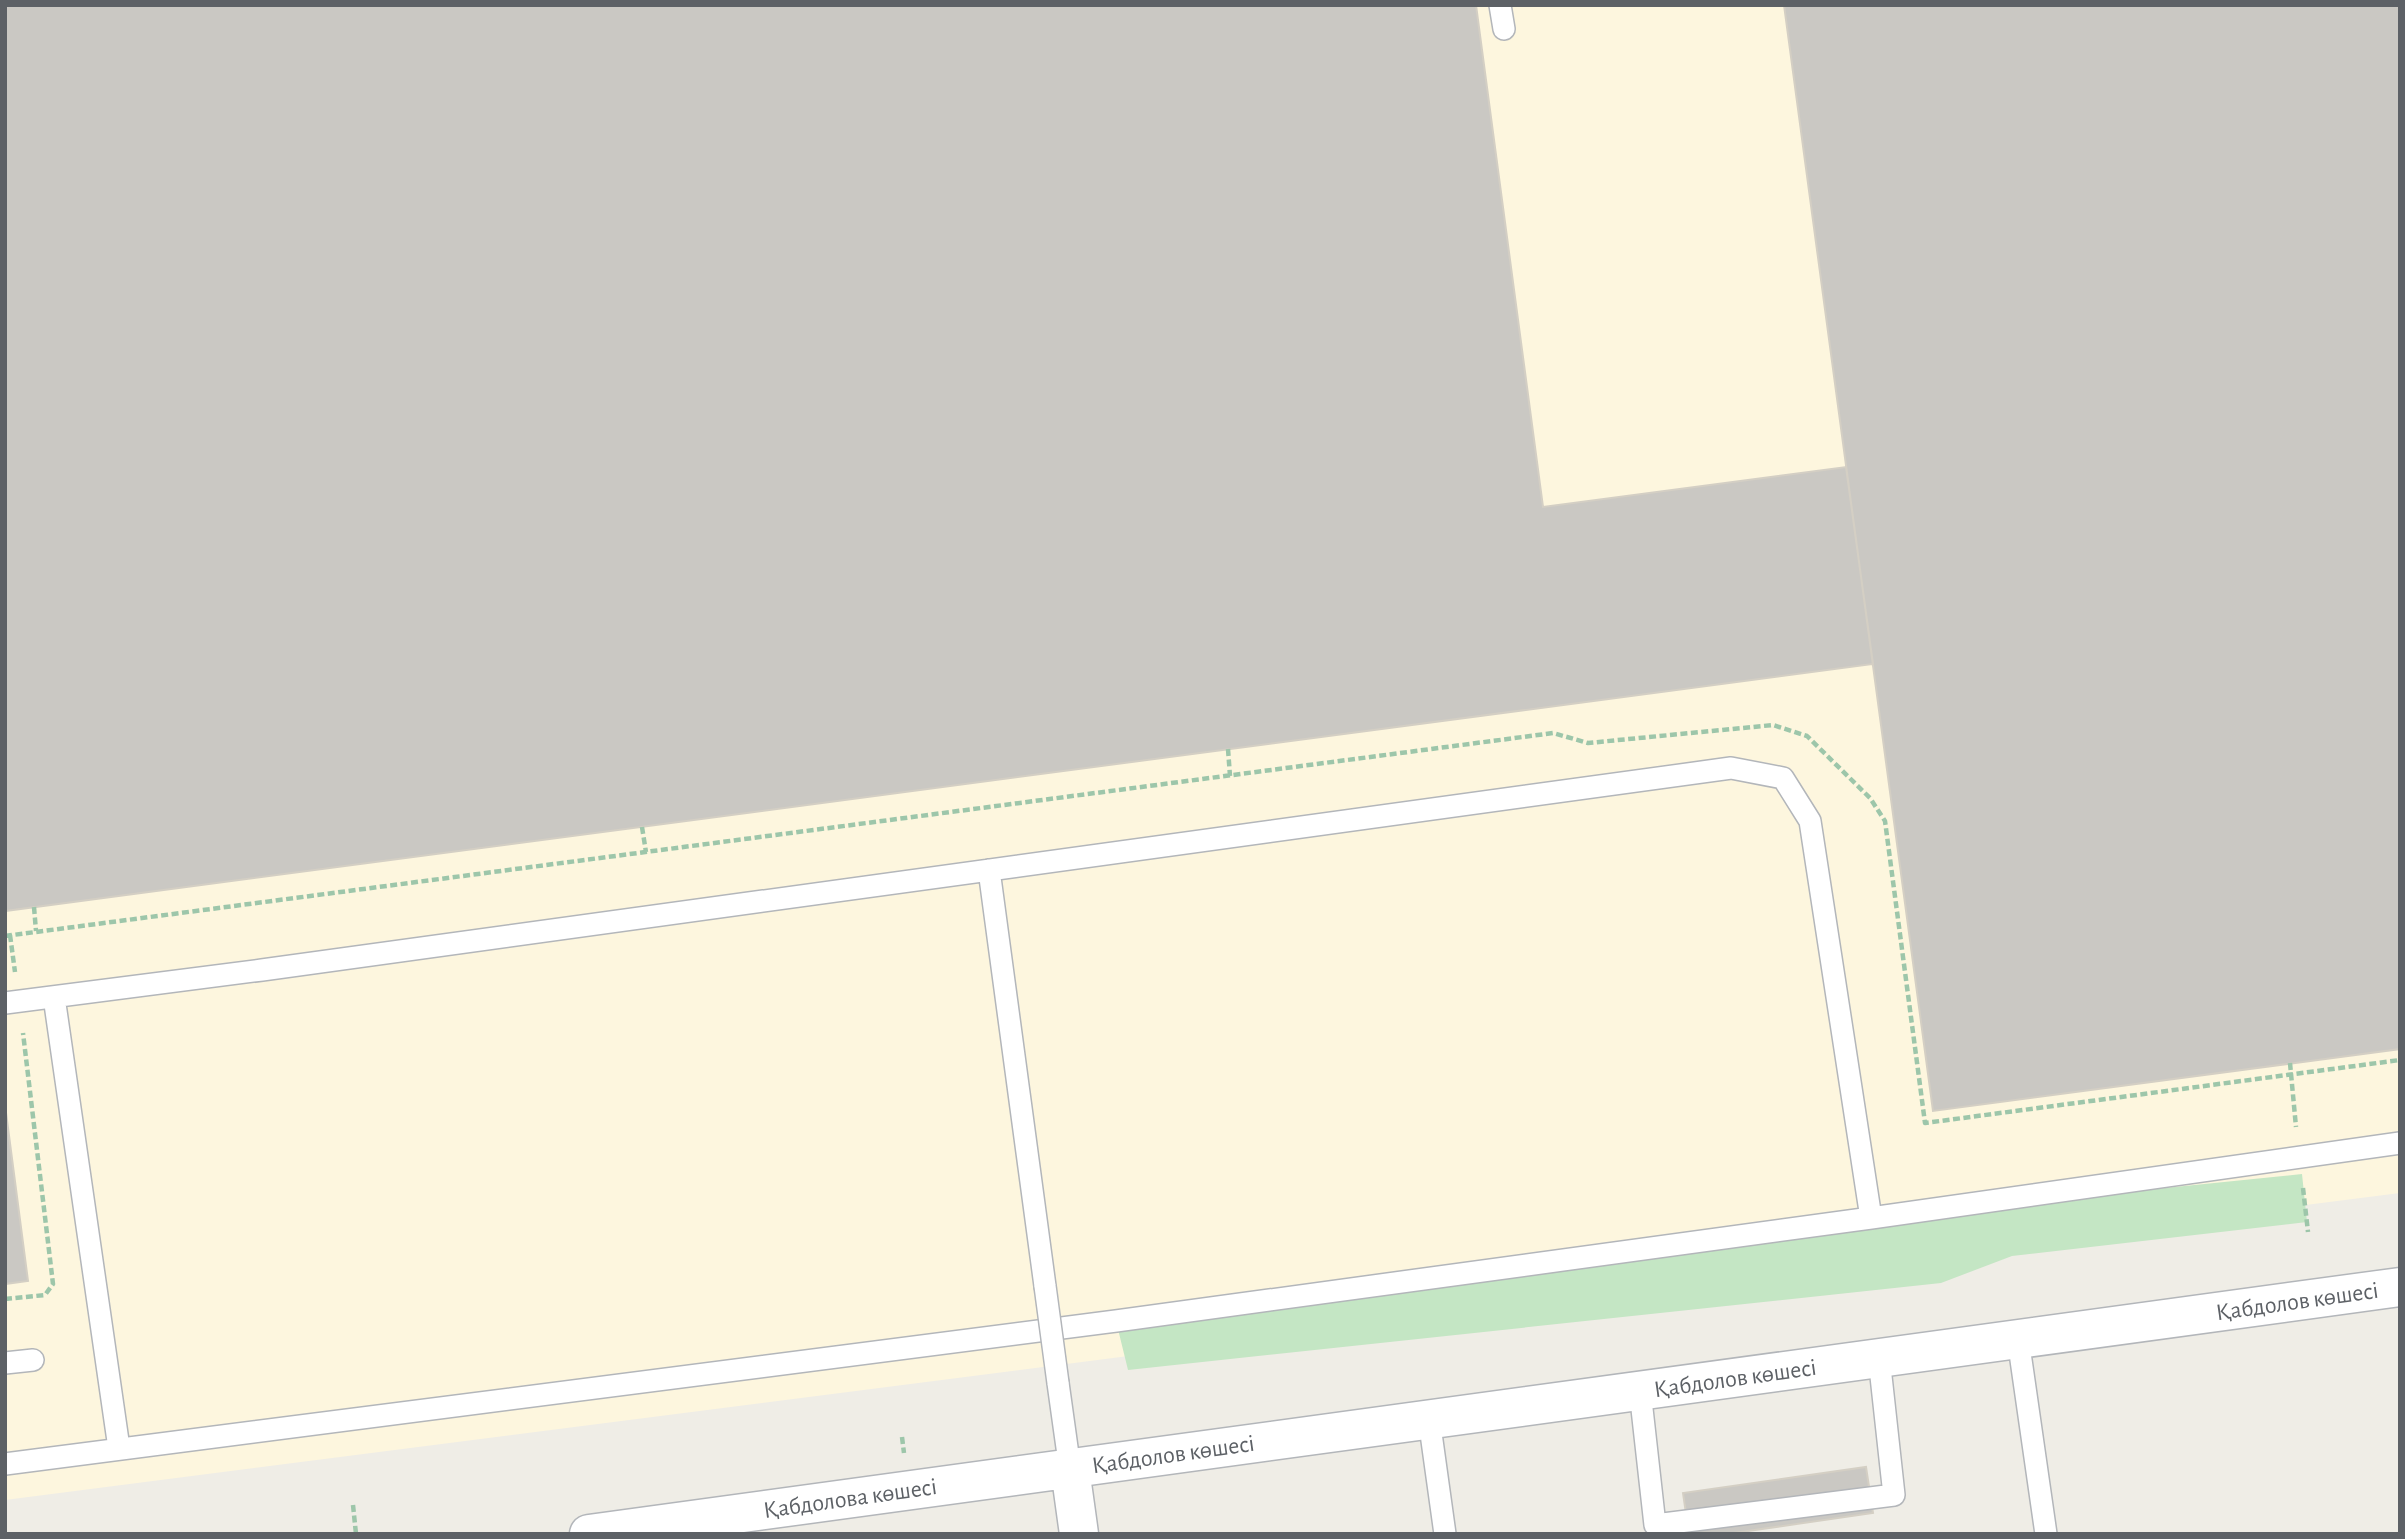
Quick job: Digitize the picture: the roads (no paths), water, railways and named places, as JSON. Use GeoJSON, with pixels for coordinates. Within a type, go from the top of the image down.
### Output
{"type":"FeatureCollection","features":[{"type":"Feature","properties":{"kind":"street","name":"Қабдолов көшесі"},"geometry":{"type":"LineString","coordinates":[[1070,1469],[2400,1287]]}},
{"type":"Feature","properties":{"kind":"street","name":"Қабдолова көшесі"},"geometry":{"type":"LineString","coordinates":[[607,1532],[1070,1469]]}},
{"type":"Feature","properties":{"kind":"street"},"geometry":{"type":"LineString","coordinates":[[1070,1469],[1079,1534]]}},
{"type":"Feature","properties":{"kind":"lane"},"geometry":{"type":"LineString","coordinates":[[1500,5],[1504,29]]}},
{"type":"Feature","properties":{"kind":"lane"},"geometry":{"type":"LineString","coordinates":[[12,1002],[1731,768],[1783,778],[1810,821],[1871,1217]]}},
{"type":"Feature","properties":{"kind":"lane"},"geometry":{"type":"LineString","coordinates":[[989,870],[1070,1469]]}},
{"type":"Feature","properties":{"kind":"lane"},"geometry":{"type":"LineString","coordinates":[[54,997],[119,1448]]}},
{"type":"Feature","properties":{"kind":"lane"},"geometry":{"type":"LineString","coordinates":[[5,1464],[1116,1321],[2400,1143]]}},
{"type":"Feature","properties":{"kind":"lane"},"geometry":{"type":"LineString","coordinates":[[2018,1339],[2046,1534]]}},
{"type":"Feature","properties":{"kind":"lane"},"geometry":{"type":"LineString","coordinates":[[1640,1391],[1655,1525],[1894,1496],[1880,1358]]}},
{"type":"Feature","properties":{"kind":"lane"},"geometry":{"type":"LineString","coordinates":[[5,1363],[33,1360]]}},
{"type":"Feature","properties":{"kind":"lane"},"geometry":{"type":"LineString","coordinates":[[1429,1419],[1446,1534]]}}]}
